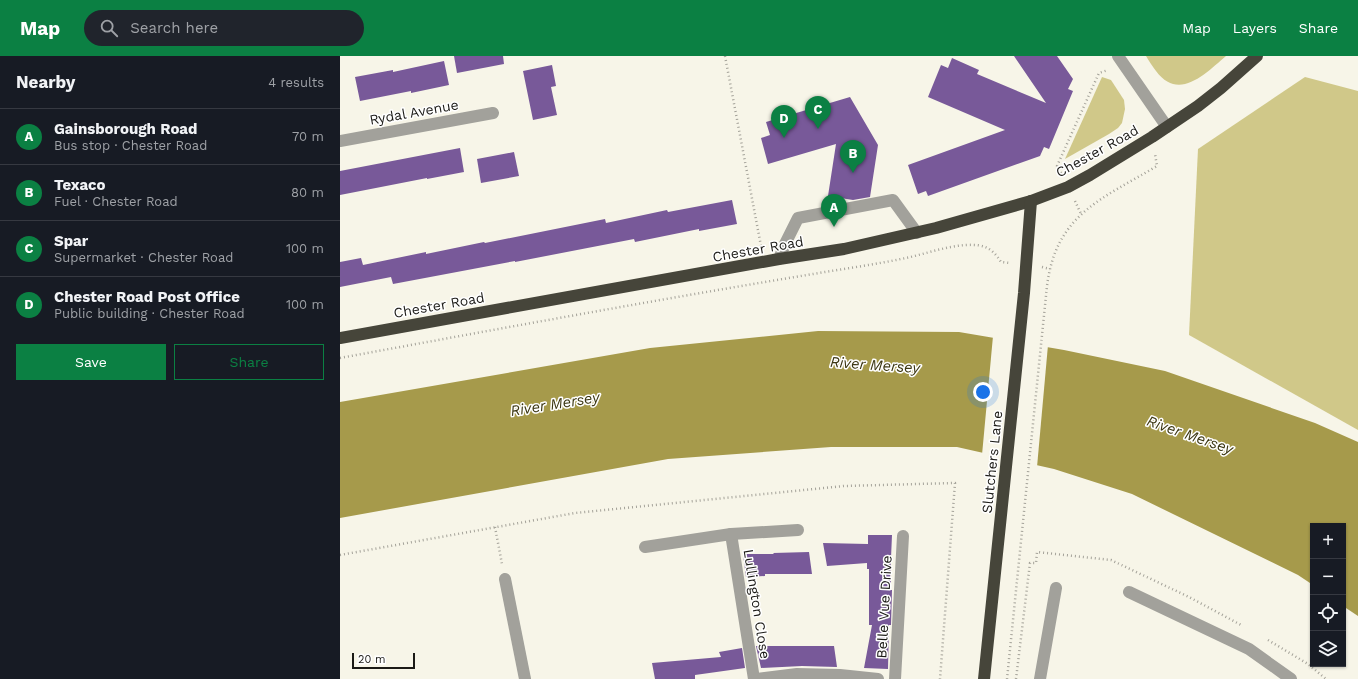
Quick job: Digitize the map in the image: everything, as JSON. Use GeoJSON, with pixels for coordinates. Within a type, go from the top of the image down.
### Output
{"type":"FeatureCollection","features":[{"type":"Feature","properties":{"kind":"highway","name":"Chester Road"},"geometry":{"type":"LineString","coordinates":[[340,338],[779,259],[844,249],[917,233],[1031,201],[1068,187],[1167,127],[1221,88],[1257,56]]}},
{"type":"Feature","properties":{"kind":"highway","name":"Slutchers Lane"},"geometry":{"type":"LineString","coordinates":[[984,679],[1021,325],[1031,201]]}},
{"type":"Feature","properties":{"kind":"street"},"geometry":{"type":"LineString","coordinates":[[1120,58],[1167,127]]}},
{"type":"Feature","properties":{"kind":"street","name":"Rydal Avenue"},"geometry":{"type":"LineString","coordinates":[[340,140],[493,113]]}},
{"type":"Feature","properties":{"kind":"street"},"geometry":{"type":"LineString","coordinates":[[779,259],[798,218],[812,215],[893,200],[917,233]]}},
{"type":"Feature","properties":{"kind":"street","name":"Lullington Close"},"geometry":{"type":"LineString","coordinates":[[645,547],[731,534],[798,530]]}},
{"type":"Feature","properties":{"kind":"street","name":"Lullington Close"},"geometry":{"type":"LineString","coordinates":[[731,534],[754,679]]}},
{"type":"Feature","properties":{"kind":"street","name":"Belle Vue Drive"},"geometry":{"type":"LineString","coordinates":[[895,679],[903,536]]}},
{"type":"Feature","properties":{"kind":"street"},"geometry":{"type":"LineString","coordinates":[[505,579],[525,679]]}},
{"type":"Feature","properties":{"kind":"street"},"geometry":{"type":"LineString","coordinates":[[1040,679],[1056,588]]}},
{"type":"Feature","properties":{"kind":"street"},"geometry":{"type":"LineString","coordinates":[[1129,592],[1249,649],[1291,679]]}},
{"type":"Feature","properties":{"kind":"street","name":"Belle Vue Drive"},"geometry":{"type":"LineString","coordinates":[[757,679],[797,674],[840,675],[878,679]]}},
{"type":"Feature","properties":{"kind":"path"},"geometry":{"type":"LineString","coordinates":[[725,56],[764,262]]}},
{"type":"Feature","properties":{"kind":"path"},"geometry":{"type":"LineString","coordinates":[[1057,166],[1100,74],[1108,70],[1120,58]]}},
{"type":"Feature","properties":{"kind":"path"},"geometry":{"type":"LineString","coordinates":[[1007,679],[1048,278],[1053,256],[1068,229],[1081,214],[1097,202],[1157,166]]}},
{"type":"Feature","properties":{"kind":"path"},"geometry":{"type":"LineString","coordinates":[[340,358],[869,265],[956,246],[979,245],[986,247],[992,250],[1001,262]]}},
{"type":"Feature","properties":{"kind":"path"},"geometry":{"type":"LineString","coordinates":[[495,528],[505,579]]}},
{"type":"Feature","properties":{"kind":"path"},"geometry":{"type":"LineString","coordinates":[[1016,679],[1030,563],[1036,563],[1037,552],[1111,560],[1189,597],[1243,626]]}},
{"type":"Feature","properties":{"kind":"path"},"geometry":{"type":"LineString","coordinates":[[1262,637],[1308,664],[1326,679]]}},
{"type":"Feature","properties":{"kind":"shaded area"},"geometry":{"type":"Polygon","coordinates":[[[1146,56],[1226,56],[1210,70],[1192,82],[1174,84],[1165,80],[1156,71],[1146,56]]]}},
{"type":"Feature","properties":{"kind":"shaded area"},"geometry":{"type":"Polygon","coordinates":[[[1102,77],[1111,80],[1124,100],[1125,109],[1122,123],[1118,128],[1109,134],[1065,159],[1102,77]]]}},
{"type":"Feature","properties":{"kind":"shaded area"},"geometry":{"type":"Polygon","coordinates":[[[1305,77],[1358,91],[1358,430],[1189,335],[1198,149],[1305,77]]]}},
{"type":"Feature","properties":{"kind":"water","name":"River Mersey"},"geometry":{"type":"Polygon","coordinates":[[[818,331],[959,332],[1064,350],[1165,371],[1315,423],[1358,442],[1358,616],[1346,608],[1346,523],[1310,523],[1310,583],[1298,575],[1132,494],[1054,469],[957,447],[831,447],[668,459],[340,518],[340,402],[650,348],[818,331]]]}},
{"type":"Feature","properties":{"kind":"pier"},"geometry":{"type":"Polygon","coordinates":[[[993,336],[1048,345],[1037,467],[982,455],[993,336]]]}},
{"type":"Feature","properties":{"kind":"building"},"geometry":{"type":"Polygon","coordinates":[[[454,56],[503,56],[504,64],[457,73],[454,56]]]}},
{"type":"Feature","properties":{"kind":"building"},"geometry":{"type":"Polygon","coordinates":[[[1014,56],[1057,56],[1073,79],[1068,89],[1073,91],[1049,149],[1044,147],[1040,156],[928,196],[926,191],[918,194],[908,165],[1005,130],[928,97],[941,65],[948,68],[952,58],[979,70],[977,74],[1046,103],[1014,56]]]}},
{"type":"Feature","properties":{"kind":"building"},"geometry":{"type":"Polygon","coordinates":[[[444,61],[449,85],[360,101],[355,77],[393,70],[393,72],[444,61]]]}},
{"type":"Feature","properties":{"kind":"building"},"geometry":{"type":"Polygon","coordinates":[[[552,65],[556,86],[551,87],[557,115],[533,120],[523,71],[552,65]]]}},
{"type":"Feature","properties":{"kind":"building"},"geometry":{"type":"Polygon","coordinates":[[[850,97],[878,145],[870,197],[853,200],[828,196],[836,144],[768,164],[761,138],[770,135],[766,122],[850,97]]]}},
{"type":"Feature","properties":{"kind":"building"},"geometry":{"type":"Polygon","coordinates":[[[460,148],[464,172],[340,195],[340,171],[460,148]]]}},
{"type":"Feature","properties":{"kind":"building"},"geometry":{"type":"Polygon","coordinates":[[[514,152],[519,176],[481,183],[477,159],[514,152]]]}},
{"type":"Feature","properties":{"kind":"building"},"geometry":{"type":"Polygon","coordinates":[[[732,200],[737,224],[699,231],[699,229],[635,242],[634,239],[393,284],[391,277],[340,287],[340,262],[361,258],[363,265],[605,219],[606,223],[667,210],[668,212],[732,200]]]}},
{"type":"Feature","properties":{"kind":"building"},"geometry":{"type":"Polygon","coordinates":[[[868,535],[892,535],[890,581],[890,590],[892,590],[891,625],[889,625],[888,669],[864,668],[872,625],[869,625],[869,569],[867,569],[867,563],[827,566],[823,543],[868,544],[868,535]]]}},
{"type":"Feature","properties":{"kind":"building"},"geometry":{"type":"Polygon","coordinates":[[[809,552],[812,574],[765,574],[765,576],[746,577],[743,554],[809,552]]]}},
{"type":"Feature","properties":{"kind":"building"},"geometry":{"type":"Polygon","coordinates":[[[756,646],[834,646],[837,667],[802,666],[761,668],[756,646]]]}},
{"type":"Feature","properties":{"kind":"building"},"geometry":{"type":"Polygon","coordinates":[[[742,648],[745,668],[695,675],[695,679],[655,679],[652,663],[721,657],[719,652],[742,648]]]}},
{"type":"Feature","properties":{"kind":"place","name":"Spar"},"geometry":{"type":"Point","coordinates":[818,129]}},
{"type":"Feature","properties":{"kind":"place","name":"Chester Road Post Office"},"geometry":{"type":"Point","coordinates":[784,138]}},
{"type":"Feature","properties":{"kind":"place","name":"Texaco"},"geometry":{"type":"Point","coordinates":[853,173]}},
{"type":"Feature","properties":{"kind":"place","name":"Gainsborough Road"},"geometry":{"type":"Point","coordinates":[834,227]}}]}
